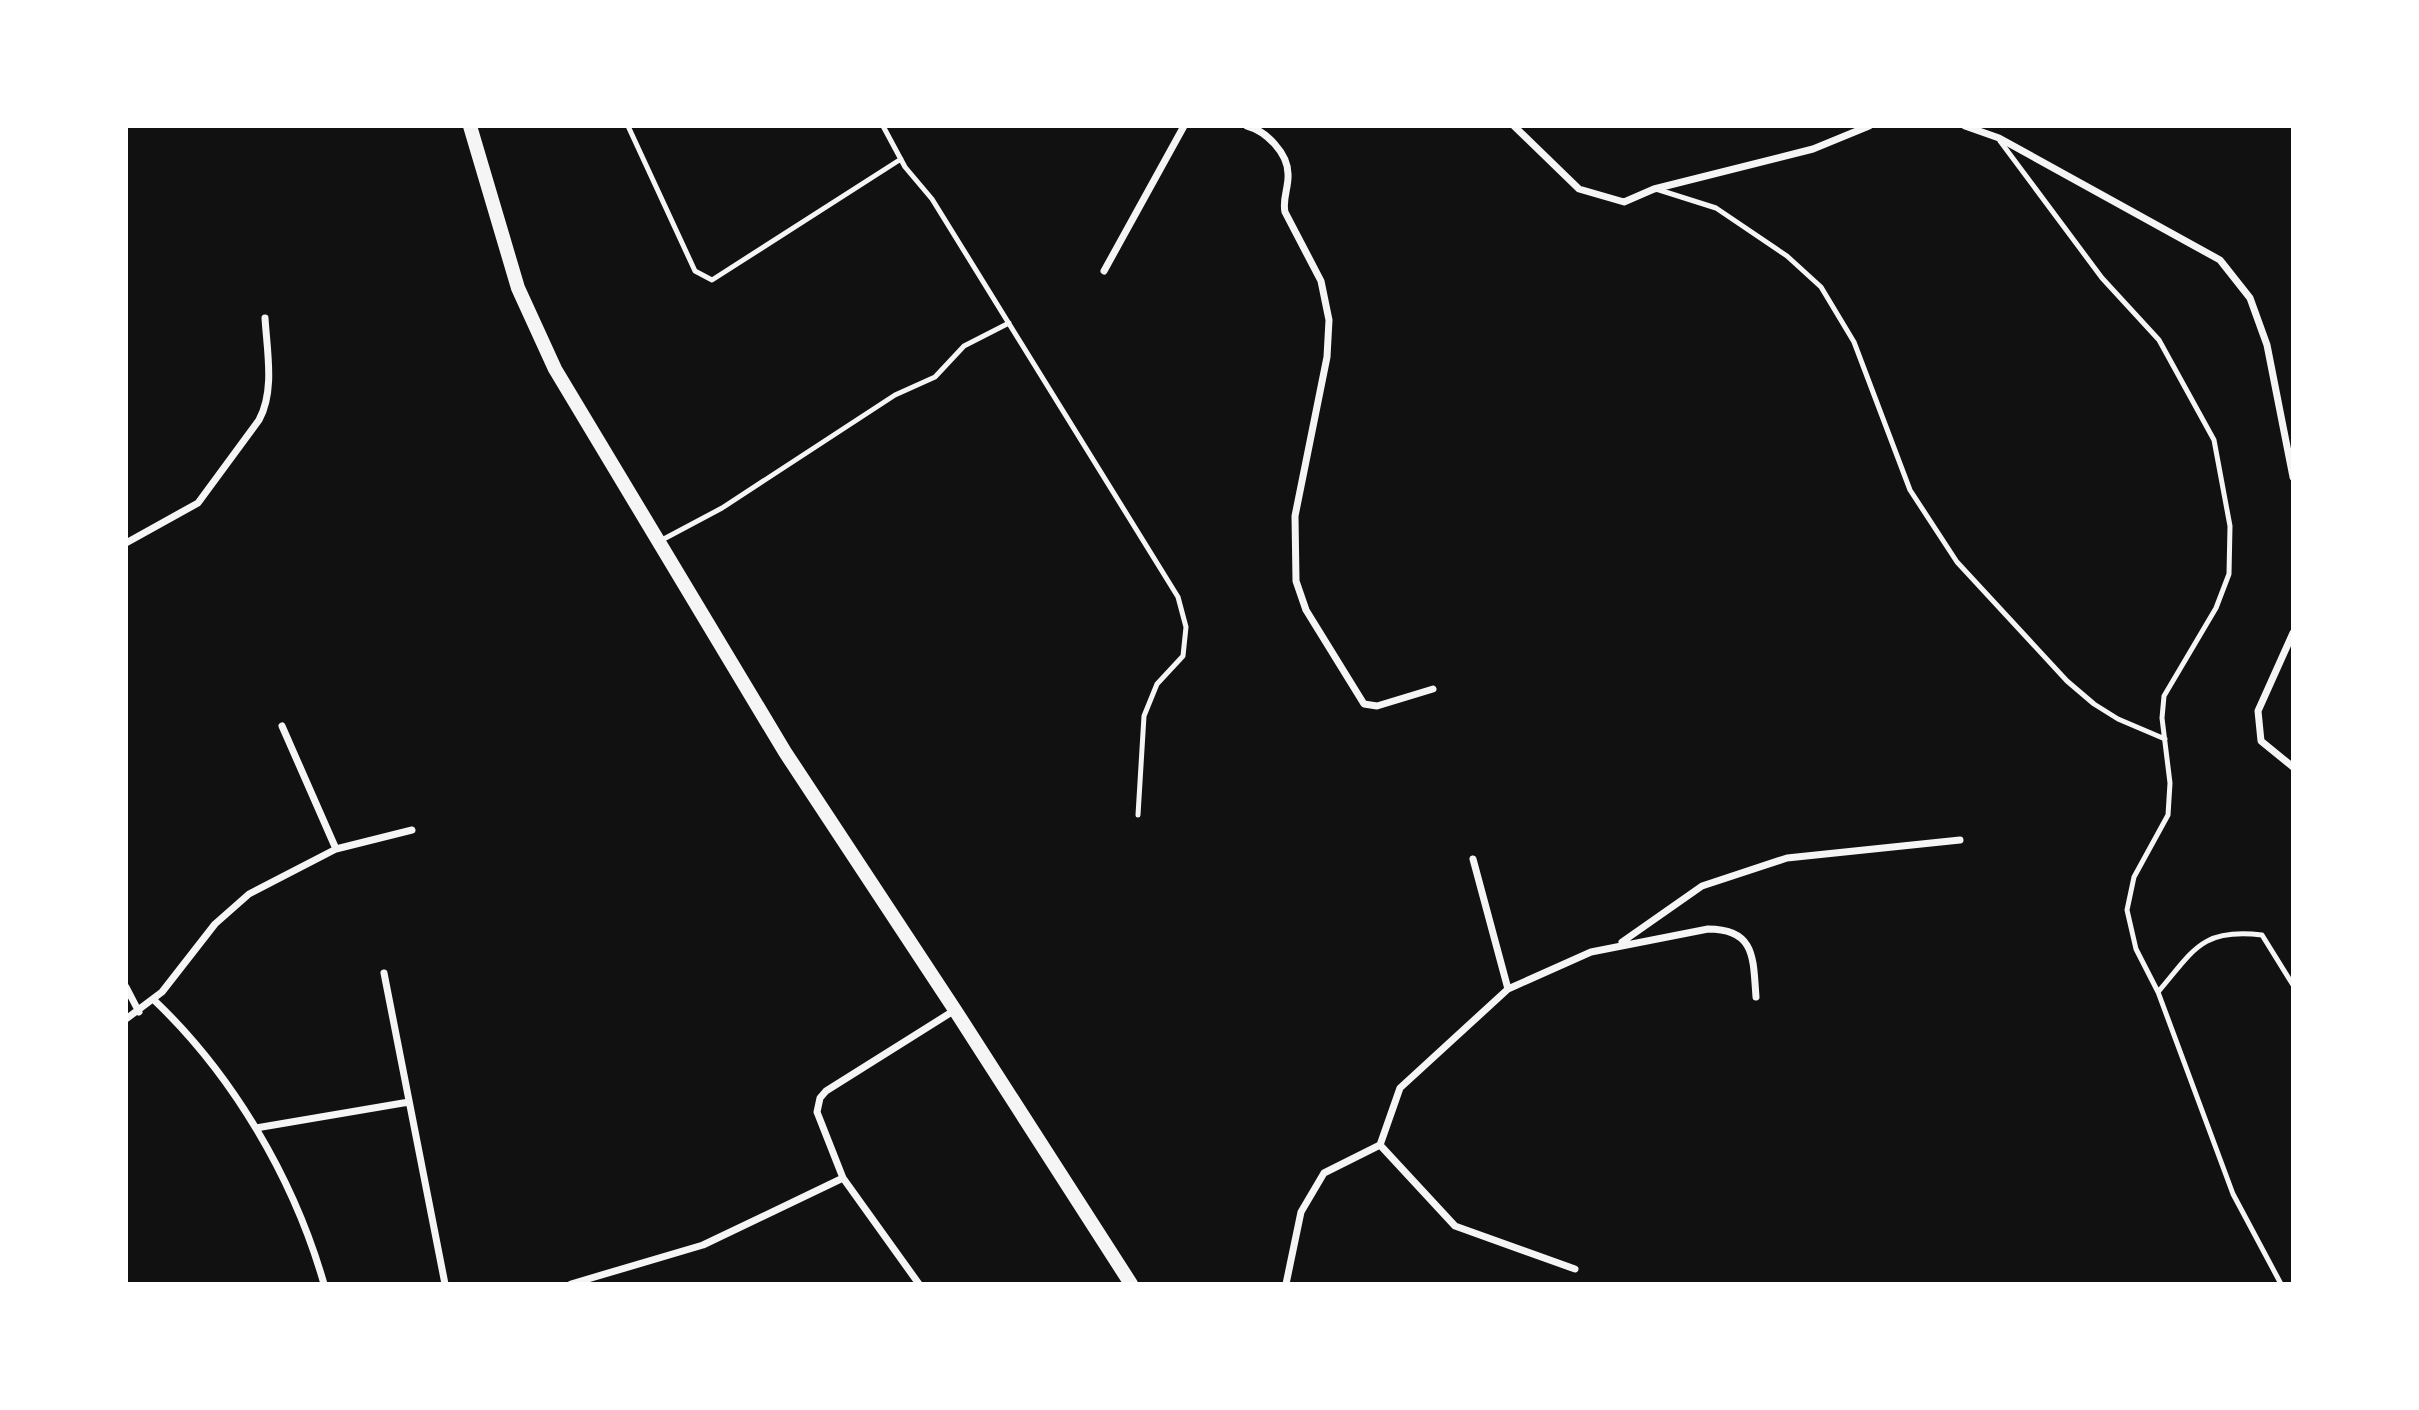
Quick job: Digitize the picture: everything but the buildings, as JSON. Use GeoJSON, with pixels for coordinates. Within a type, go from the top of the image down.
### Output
{"type":"FeatureCollection","features":[{"type":"Feature","properties":{"kind":"main road"},"geometry":{"type":"LineString","coordinates":[[470,126],[518,288],[555,369],[785,752],[1131,1284]]}},
{"type":"Feature","properties":{"kind":"street"},"geometry":{"type":"LineString","coordinates":[[1104,271],[1184,126]]}},
{"type":"Feature","properties":{"kind":"street"},"geometry":{"type":"LineString","coordinates":[[1247,126],[1270,138],[1284,159],[1289,176],[1283,200],[1285,212],[1321,281],[1329,320],[1327,356],[1296,516],[1294,562],[1300,595],[1364,704],[1377,706],[1433,689]]}},
{"type":"Feature","properties":{"kind":"street"},"geometry":{"type":"LineString","coordinates":[[1514,126],[1579,189],[1624,202],[1654,189],[1813,149],[1870,126]]}},
{"type":"Feature","properties":{"kind":"street"},"geometry":{"type":"LineString","coordinates":[[1965,126],[1998,138],[2220,260],[2249,298],[2267,345],[2293,477]]}},
{"type":"Feature","properties":{"kind":"street"},"geometry":{"type":"LineString","coordinates":[[126,543],[198,503],[259,420],[266,408],[268,392],[265,318]]}},
{"type":"Feature","properties":{"kind":"street"},"geometry":{"type":"LineString","coordinates":[[2293,633],[2258,711],[2261,741],[2293,767]]}},
{"type":"Feature","properties":{"kind":"street"},"geometry":{"type":"LineString","coordinates":[[282,726],[336,849]]}},
{"type":"Feature","properties":{"kind":"street"},"geometry":{"type":"LineString","coordinates":[[126,1019],[154,1000],[230,908],[249,894],[336,849],[412,830]]}},
{"type":"Feature","properties":{"kind":"street"},"geometry":{"type":"LineString","coordinates":[[1619,945],[1702,886],[1787,858],[1960,840]]}},
{"type":"Feature","properties":{"kind":"street"},"geometry":{"type":"LineString","coordinates":[[1474,859],[1508,989]]}},
{"type":"Feature","properties":{"kind":"street"},"geometry":{"type":"LineString","coordinates":[[1286,1284],[1301,1212],[1324,1173],[1380,1145],[1401,1088],[1508,989],[1591,952],[1708,929],[1725,929],[1748,943],[1753,956],[1756,997]]}},
{"type":"Feature","properties":{"kind":"street"},"geometry":{"type":"LineString","coordinates":[[384,973],[445,1284]]}},
{"type":"Feature","properties":{"kind":"street"},"geometry":{"type":"LineString","coordinates":[[126,987],[139,1012]]}},
{"type":"Feature","properties":{"kind":"street"},"geometry":{"type":"LineString","coordinates":[[154,1000],[191,1036],[256,1128],[300,1213],[324,1284]]}},
{"type":"Feature","properties":{"kind":"street"},"geometry":{"type":"LineString","coordinates":[[919,1284],[844,1178],[817,1112],[820,1098],[826,1091],[955,1010]]}},
{"type":"Feature","properties":{"kind":"street"},"geometry":{"type":"LineString","coordinates":[[256,1128],[409,1102]]}},
{"type":"Feature","properties":{"kind":"street"},"geometry":{"type":"LineString","coordinates":[[1380,1145],[1455,1226],[1575,1269]]}},
{"type":"Feature","properties":{"kind":"street"},"geometry":{"type":"LineString","coordinates":[[571,1284],[703,1245],[844,1178]]}},
{"type":"Feature","properties":{"kind":"lane"},"geometry":{"type":"LineString","coordinates":[[628,126],[695,271],[712,280],[901,159]]}},
{"type":"Feature","properties":{"kind":"lane"},"geometry":{"type":"LineString","coordinates":[[883,126],[901,159],[932,199],[1178,597],[1186,627],[1183,656],[1157,684],[1144,716],[1138,815]]}},
{"type":"Feature","properties":{"kind":"lane"},"geometry":{"type":"LineString","coordinates":[[1998,138],[2102,278],[2160,340],[2214,440],[2230,526],[2231,559],[2216,608],[2164,696],[2161,707],[2170,783],[2168,815],[2134,877],[2127,910],[2136,949],[2158,992],[2233,1194],[2267,1264],[2281,1284]]}},
{"type":"Feature","properties":{"kind":"lane"},"geometry":{"type":"LineString","coordinates":[[1654,189],[1716,208],[1787,256],[1821,287],[1854,342],[1910,490],[1957,562],[2067,681],[2094,704],[2118,719],[2165,739]]}},
{"type":"Feature","properties":{"kind":"lane"},"geometry":{"type":"LineString","coordinates":[[659,541],[722,508],[895,395],[935,377],[964,346],[1009,323]]}},
{"type":"Feature","properties":{"kind":"lane"},"geometry":{"type":"LineString","coordinates":[[2158,992],[2200,943],[2232,931],[2262,934],[2293,985]]}}]}
